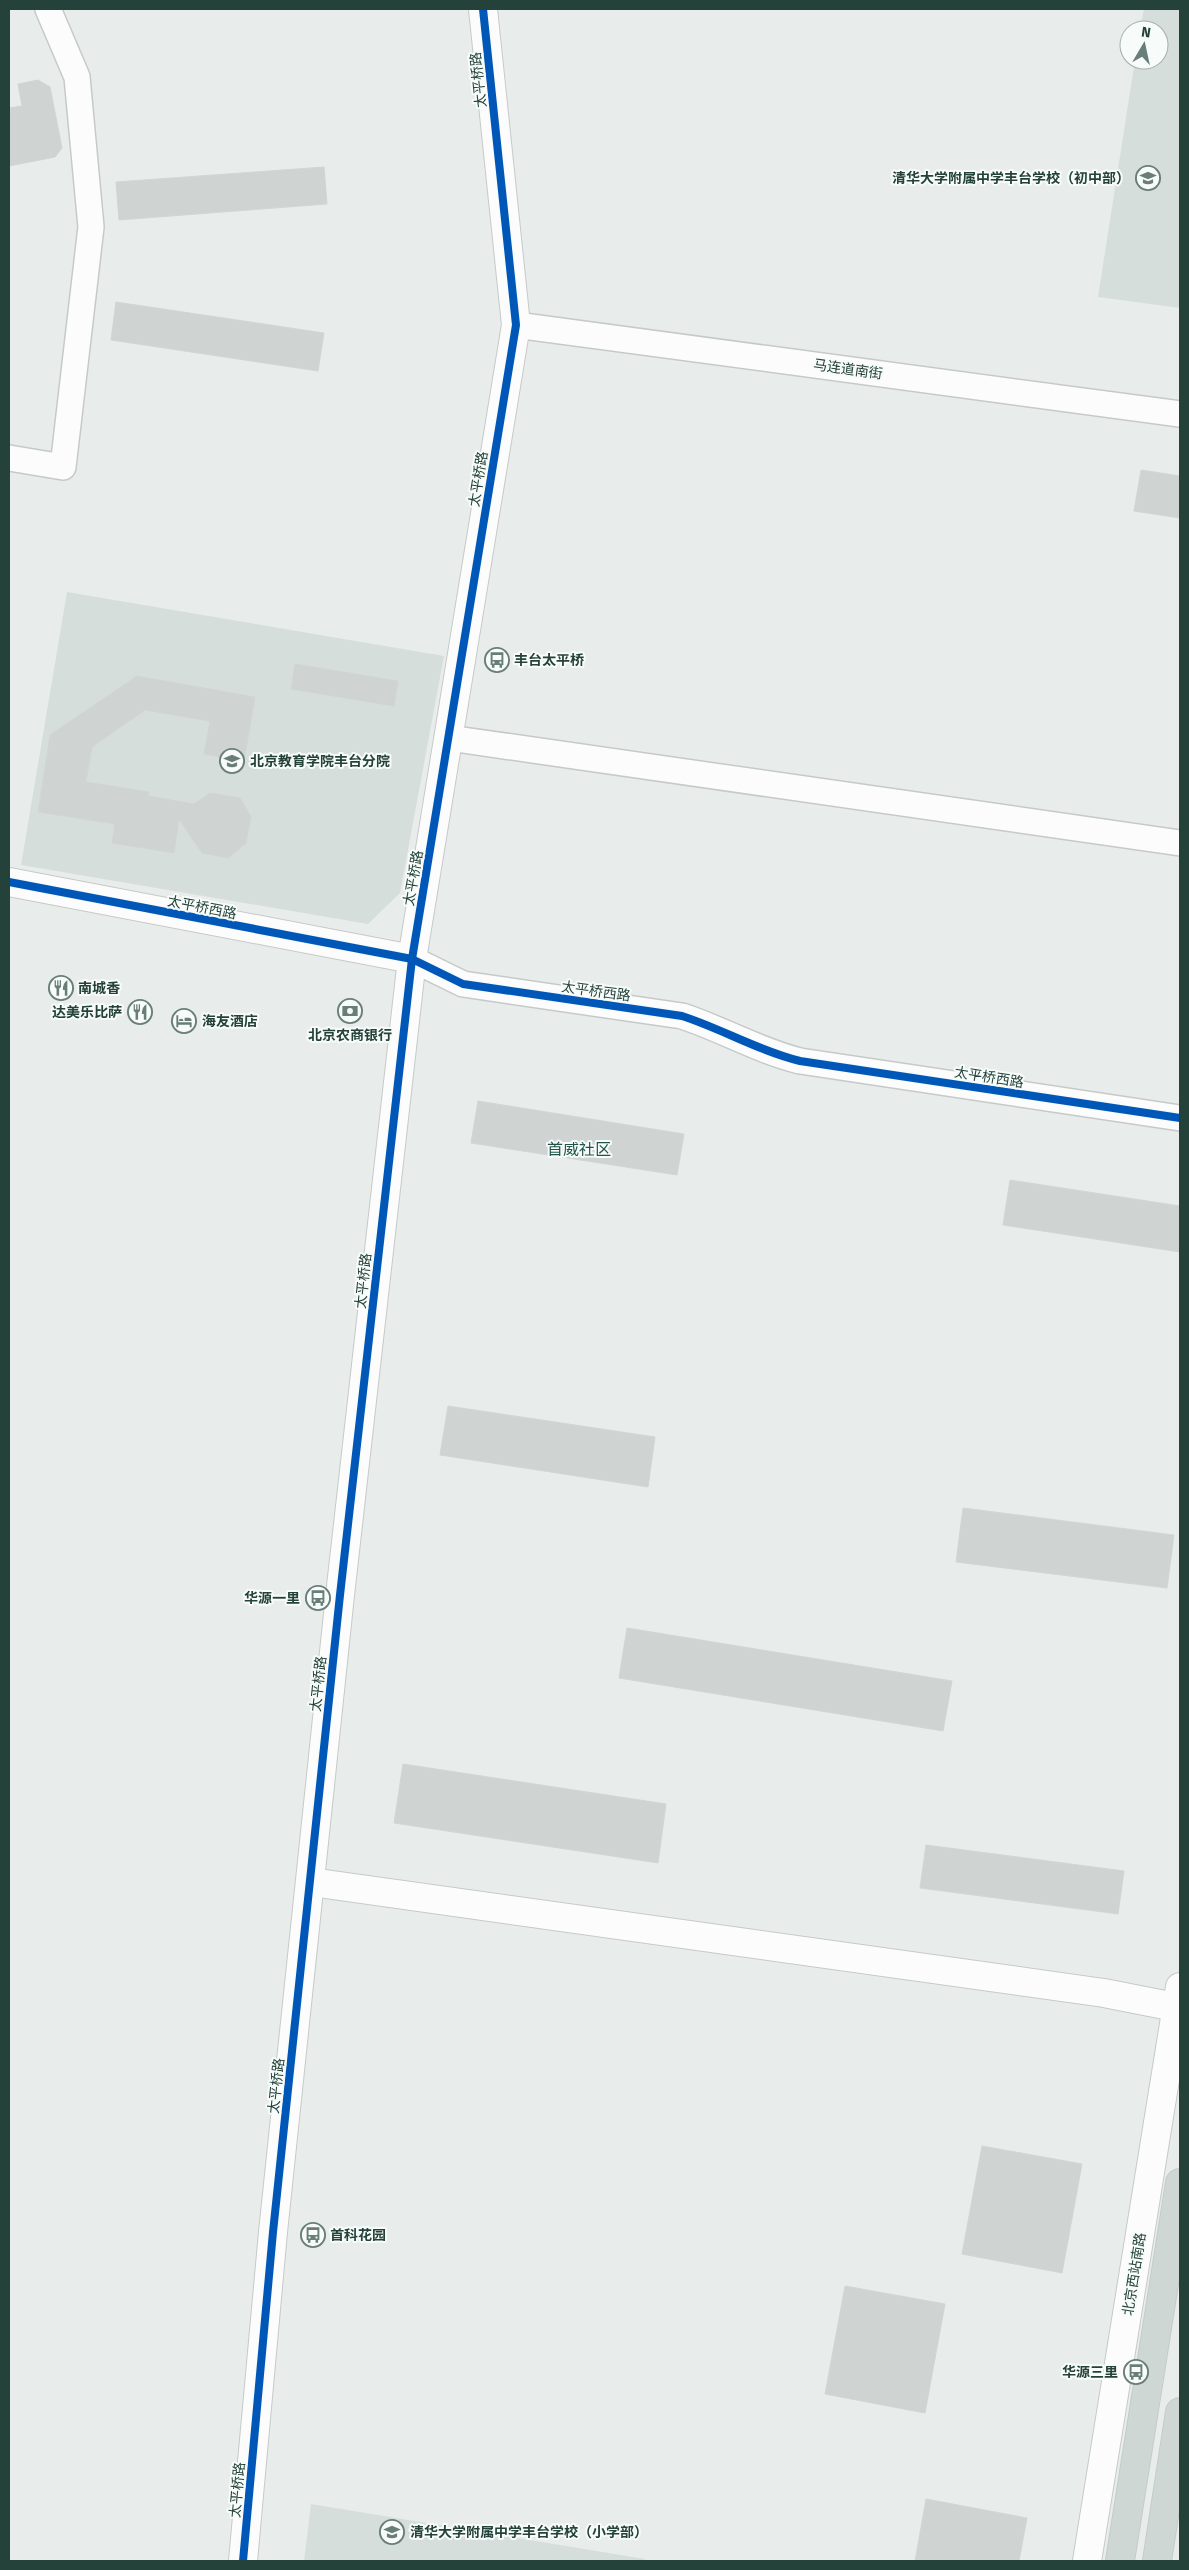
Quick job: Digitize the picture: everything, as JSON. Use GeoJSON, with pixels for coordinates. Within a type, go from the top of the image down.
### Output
{"type":"FeatureCollection","features":[{"type":"Feature","properties":{"kind":"main road"},"geometry":{"type":"LineString","coordinates":[[1120,2561],[1180,2183]]}},
{"type":"Feature","properties":{"kind":"main road"},"geometry":{"type":"LineString","coordinates":[[1157,2561],[1180,2412]]}},
{"type":"Feature","properties":{"kind":"street"},"geometry":{"type":"LineString","coordinates":[[9,458],[63,467],[92,227],[77,77],[48,9]]}},
{"type":"Feature","properties":{"kind":"street","name":"太平桥路"},"geometry":{"type":"LineString","coordinates":[[244,2561],[273,2232],[340,1595],[412,959],[450,738],[516,324],[482,9]]}},
{"type":"Feature","properties":{"kind":"street","name":"马连道南街"},"geometry":{"type":"LineString","coordinates":[[516,324],[1180,414]]}},
{"type":"Feature","properties":{"kind":"street"},"geometry":{"type":"LineString","coordinates":[[450,738],[1180,843]]}},
{"type":"Feature","properties":{"kind":"street","name":"太平桥西路"},"geometry":{"type":"LineString","coordinates":[[9,882],[412,959],[462,984],[682,1016],[708,1024],[783,1056],[800,1061],[1180,1118]]}},
{"type":"Feature","properties":{"kind":"street"},"geometry":{"type":"LineString","coordinates":[[311,1882],[1104,1994],[1179,2001]]}},
{"type":"Feature","properties":{"kind":"street","name":"北京西站南路"},"geometry":{"type":"LineString","coordinates":[[1087,2561],[1179,2001]]}},
{"type":"Feature","properties":{"kind":"shaded area","name":"清华大学附属中学丰台学校（初中部）"},"geometry":{"type":"Polygon","coordinates":[[[1144,9],[1180,9],[1180,308],[1098,297],[1133,70],[1169,70],[1169,20],[1142,20],[1144,9]]]}},
{"type":"Feature","properties":{"kind":"shaded area","name":"北京教育学院丰台分院"},"geometry":{"type":"Polygon","coordinates":[[[67,592],[444,656],[400,893],[368,924],[21,865],[67,592]]]}},
{"type":"Feature","properties":{"kind":"shaded area","name":"清华大学附属中学丰台学校（小学部）"},"geometry":{"type":"Polygon","coordinates":[[[311,2504],[645,2559],[644,2561],[304,2561],[311,2504]]]}},
{"type":"Feature","properties":{"kind":"building"},"geometry":{"type":"Polygon","coordinates":[[[38,80],[50,87],[62,148],[55,157],[9,166],[9,108],[22,106],[18,84],[38,80]]]}},
{"type":"Feature","properties":{"kind":"building"},"geometry":{"type":"Polygon","coordinates":[[[324,167],[327,204],[119,220],[116,182],[324,167]]]}},
{"type":"Feature","properties":{"kind":"building"},"geometry":{"type":"Polygon","coordinates":[[[116,302],[324,333],[318,371],[111,340],[116,302]]]}},
{"type":"Feature","properties":{"kind":"building"},"geometry":{"type":"Polygon","coordinates":[[[1141,470],[1180,476],[1180,518],[1134,511],[1141,470]]]}},
{"type":"Feature","properties":{"kind":"building"},"geometry":{"type":"Polygon","coordinates":[[[295,664],[398,681],[394,706],[291,689],[295,664]]]}},
{"type":"Feature","properties":{"kind":"building"},"geometry":{"type":"Polygon","coordinates":[[[137,676],[255,697],[244,761],[204,754],[210,721],[145,710],[92,747],[86,782],[149,792],[148,796],[194,804],[210,793],[240,798],[251,817],[246,843],[228,858],[202,853],[179,819],[174,853],[112,843],[115,824],[38,812],[50,735],[137,676]]]}},
{"type":"Feature","properties":{"kind":"building"},"geometry":{"type":"Polygon","coordinates":[[[478,1101],[684,1134],[677,1175],[471,1143],[478,1101]]]}},
{"type":"Feature","properties":{"kind":"building"},"geometry":{"type":"Polygon","coordinates":[[[1010,1180],[1180,1206],[1180,1252],[1003,1225],[1010,1180]]]}},
{"type":"Feature","properties":{"kind":"building"},"geometry":{"type":"Polygon","coordinates":[[[448,1406],[655,1437],[648,1487],[440,1455],[448,1406]]]}},
{"type":"Feature","properties":{"kind":"building"},"geometry":{"type":"Polygon","coordinates":[[[963,1508],[1174,1535],[1167,1588],[956,1562],[963,1508]]]}},
{"type":"Feature","properties":{"kind":"building"},"geometry":{"type":"Polygon","coordinates":[[[627,1628],[952,1681],[943,1731],[619,1678],[627,1628]]]}},
{"type":"Feature","properties":{"kind":"building"},"geometry":{"type":"Polygon","coordinates":[[[403,1764],[666,1804],[658,1863],[394,1823],[403,1764]]]}},
{"type":"Feature","properties":{"kind":"building"},"geometry":{"type":"Polygon","coordinates":[[[926,1845],[1124,1871],[1118,1914],[920,1888],[926,1845]]]}},
{"type":"Feature","properties":{"kind":"building"},"geometry":{"type":"Polygon","coordinates":[[[982,2146],[1082,2164],[1062,2273],[962,2254],[982,2146]]]}},
{"type":"Feature","properties":{"kind":"building"},"geometry":{"type":"Polygon","coordinates":[[[845,2286],[945,2304],[925,2413],[825,2394],[845,2286]]]}},
{"type":"Feature","properties":{"kind":"building"},"geometry":{"type":"Polygon","coordinates":[[[926,2499],[1027,2518],[1019,2561],[915,2561],[926,2499]]]}},
{"type":"Feature","properties":{"kind":"cycle path"},"geometry":{"type":"LineString","coordinates":[[243,2561],[273,2232],[340,1595],[412,959],[516,325],[483,9]]}},
{"type":"Feature","properties":{"kind":"cycle path"},"geometry":{"type":"LineString","coordinates":[[9,882],[412,959],[463,984],[682,1016],[770,1052],[800,1061],[1180,1118]]}},
{"type":"Feature","properties":{"kind":"place","name":"清华大学附属中学丰台学校（初中部）"},"geometry":{"type":"Point","coordinates":[1148,178]}},
{"type":"Feature","properties":{"kind":"place","name":"丰台太平桥"},"geometry":{"type":"Point","coordinates":[497,660]}},
{"type":"Feature","properties":{"kind":"place","name":"北京教育学院丰台分院"},"geometry":{"type":"Point","coordinates":[232,761]}},
{"type":"Feature","properties":{"kind":"place","name":"南城香"},"geometry":{"type":"Point","coordinates":[61,988]}},
{"type":"Feature","properties":{"kind":"place","name":"北京农商银行"},"geometry":{"type":"Point","coordinates":[350,1011]}},
{"type":"Feature","properties":{"kind":"place","name":"达美乐比萨"},"geometry":{"type":"Point","coordinates":[140,1012]}},
{"type":"Feature","properties":{"kind":"place","name":"海友酒店"},"geometry":{"type":"Point","coordinates":[184,1021]}},
{"type":"Feature","properties":{"kind":"place","name":"华源一里"},"geometry":{"type":"Point","coordinates":[318,1598]}},
{"type":"Feature","properties":{"kind":"place","name":"首科花园"},"geometry":{"type":"Point","coordinates":[313,2235]}},
{"type":"Feature","properties":{"kind":"place","name":"华源三里"},"geometry":{"type":"Point","coordinates":[1136,2372]}},
{"type":"Feature","properties":{"kind":"place","name":"清华大学附属中学丰台学校（小学部）"},"geometry":{"type":"Point","coordinates":[392,2532]}},
{"type":"Feature","properties":{"kind":"district","name":"首威社区"},"geometry":{"type":"Point","coordinates":[579,1149]}}]}
